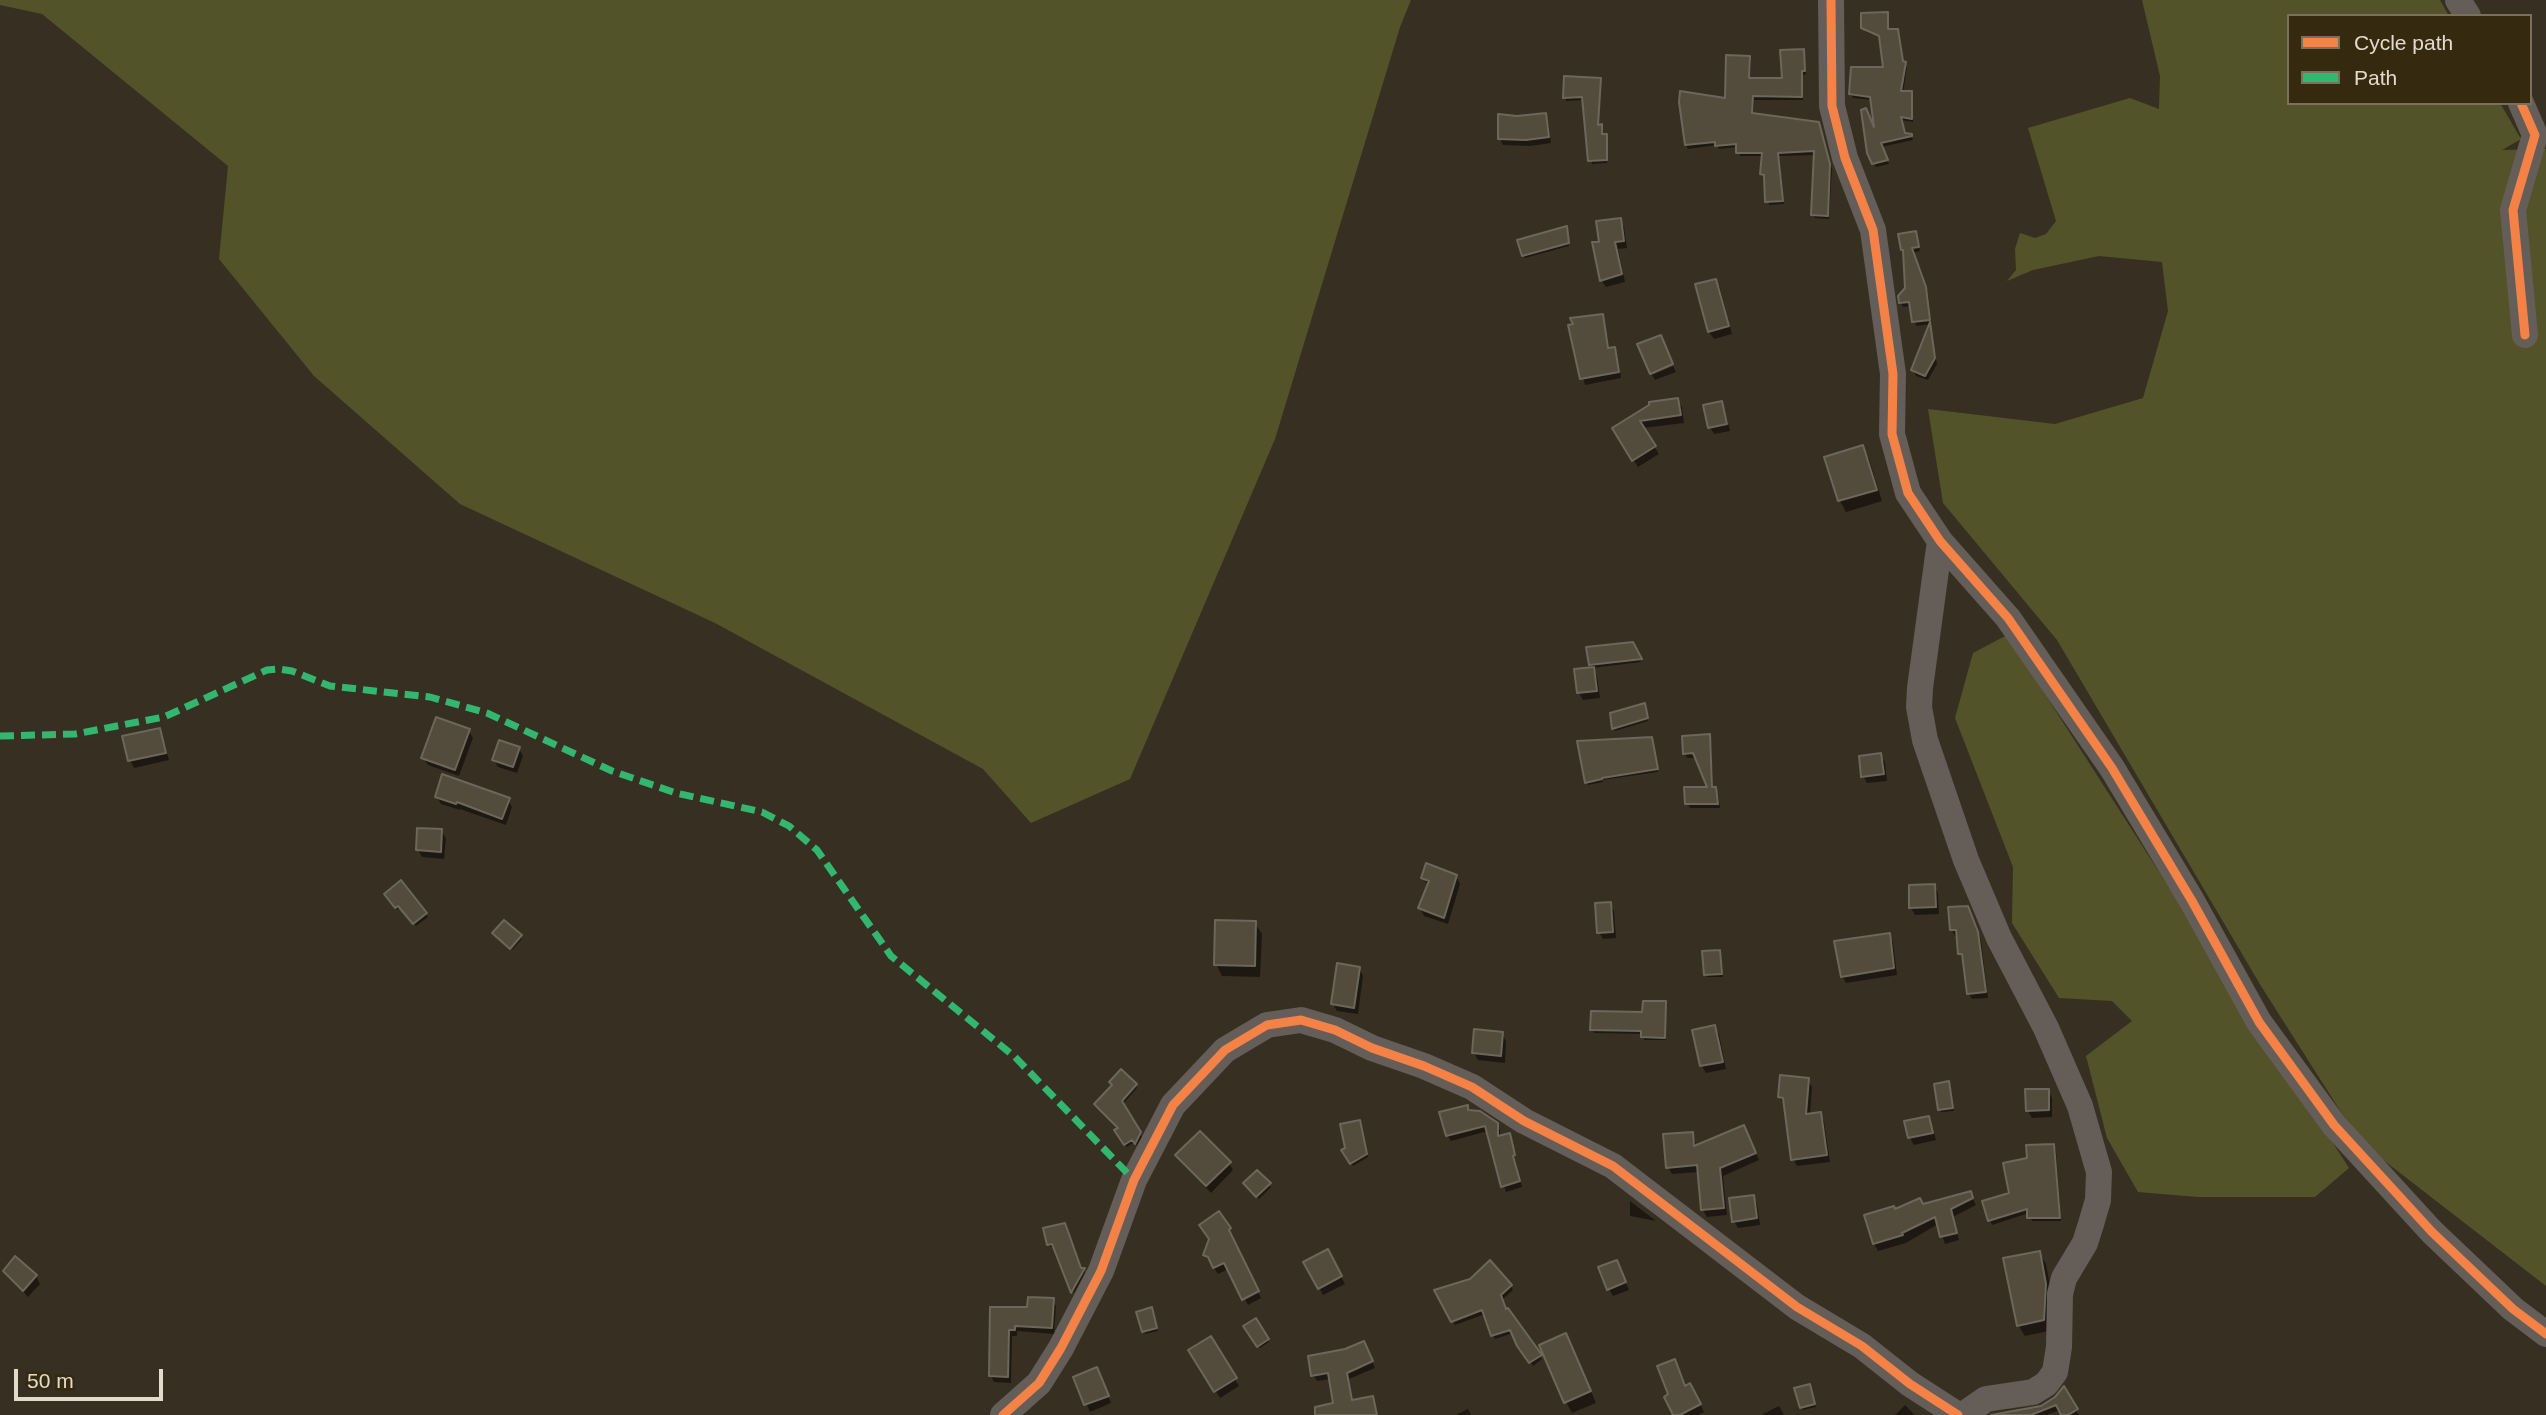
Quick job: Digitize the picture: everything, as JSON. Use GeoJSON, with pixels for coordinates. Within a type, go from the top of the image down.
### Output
{"type":"FeatureCollection","features":[{"type":"Feature","properties":{"kind":"street"},"geometry":{"type":"LineString","coordinates":[[1831,0],[1832,106],[1845,158],[1873,230],[1893,374],[1892,434],[1908,493],[1940,541],[2008,618],[2112,768],[2192,901],[2259,1022],[2334,1125],[2432,1232],[2513,1309],[2546,1334]]}},
{"type":"Feature","properties":{"kind":"street"},"geometry":{"type":"LineString","coordinates":[[2522,105],[2535,135],[2513,211],[2525,335]]}},
{"type":"Feature","properties":{"kind":"street"},"geometry":{"type":"LineString","coordinates":[[1940,541],[1920,688],[1919,707],[1925,740],[1966,860],[1999,938],[2046,1028],[2080,1106],[2099,1172],[2098,1200],[2088,1234],[2064,1278],[2060,1294],[2059,1347],[2055,1372],[2046,1384],[2033,1392],[1986,1399],[1964,1415]]}},
{"type":"Feature","properties":{"kind":"street"},"geometry":{"type":"LineString","coordinates":[[1003,1415],[1039,1382],[1061,1348],[1101,1271],[1134,1180],[1173,1105],[1225,1050],[1267,1024],[1301,1020],[1335,1030],[1372,1048],[1424,1066],[1472,1087],[1524,1121],[1612,1166],[1797,1307],[1861,1346],[1910,1384],[1958,1415]]}},
{"type":"Feature","properties":{"kind":"shaded area"},"geometry":{"type":"Polygon","coordinates":[[[0,0],[1411,0],[1400,27],[1275,439],[1130,779],[1031,823],[983,769],[715,623],[460,504],[314,376],[219,259],[228,166],[42,14],[0,5],[0,0]]]}},
{"type":"Feature","properties":{"kind":"shaded area"},"geometry":{"type":"Polygon","coordinates":[[[2142,0],[2440,0],[2448,14],[2287,14],[2287,105],[2501,105],[2521,139],[2502,150],[2546,149],[2546,1286],[2360,1142],[2261,986],[2057,640],[1943,503],[1928,409],[2055,424],[2143,398],[2168,311],[2162,262],[2099,256],[2033,270],[2007,281],[2016,270],[2015,249],[2020,233],[2035,238],[2046,234],[2056,221],[2028,128],[2130,98],[2159,109],[2160,76],[2142,0]]]}},
{"type":"Feature","properties":{"kind":"shaded area"},"geometry":{"type":"Polygon","coordinates":[[[2007,635],[2349,1168],[2315,1197],[2198,1197],[2138,1192],[2107,1138],[2086,1056],[2132,1021],[2112,1001],[2059,998],[2012,923],[2013,867],[1955,718],[1973,653],[2007,635]]]}},
{"type":"Feature","properties":{"kind":"building"},"geometry":{"type":"Polygon","coordinates":[[[1888,12],[1888,29],[1898,29],[1903,61],[1906,62],[1901,91],[1912,91],[1912,119],[1901,117],[1905,133],[1912,136],[1881,143],[1888,160],[1872,164],[1867,153],[1861,110],[1866,108],[1874,127],[1870,97],[1849,94],[1851,67],[1883,67],[1879,36],[1861,28],[1861,13],[1888,12]]]}},
{"type":"Feature","properties":{"kind":"building"},"geometry":{"type":"Polygon","coordinates":[[[1804,49],[1802,97],[1753,96],[1752,113],[1819,122],[1830,164],[1828,216],[1811,215],[1814,151],[1778,153],[1783,201],[1765,202],[1764,175],[1760,174],[1762,153],[1736,153],[1736,144],[1715,146],[1715,142],[1685,145],[1680,91],[1725,98],[1726,55],[1750,56],[1749,78],[1782,78],[1780,50],[1804,49]]]}},
{"type":"Feature","properties":{"kind":"building"},"geometry":{"type":"Polygon","coordinates":[[[1564,76],[1601,78],[1598,125],[1602,124],[1602,134],[1607,134],[1607,160],[1588,161],[1582,97],[1563,98],[1564,76]]]}},
{"type":"Feature","properties":{"kind":"building"},"geometry":{"type":"Polygon","coordinates":[[[1546,113],[1549,137],[1498,139],[1498,114],[1517,116],[1546,113]]]}},
{"type":"Feature","properties":{"kind":"building"},"geometry":{"type":"Polygon","coordinates":[[[1621,218],[1624,241],[1615,242],[1622,274],[1600,281],[1592,242],[1599,242],[1596,221],[1621,218]]]}},
{"type":"Feature","properties":{"kind":"building"},"geometry":{"type":"Polygon","coordinates":[[[1567,226],[1569,243],[1522,256],[1517,240],[1567,226]]]}},
{"type":"Feature","properties":{"kind":"building"},"geometry":{"type":"Polygon","coordinates":[[[1916,231],[1919,247],[1912,248],[1926,287],[1930,320],[1912,322],[1909,302],[1899,303],[1898,296],[1905,288],[1903,250],[1898,234],[1916,231]]]}},
{"type":"Feature","properties":{"kind":"building"},"geometry":{"type":"Polygon","coordinates":[[[1716,279],[1729,326],[1708,332],[1695,284],[1716,279]]]}},
{"type":"Feature","properties":{"kind":"building"},"geometry":{"type":"Polygon","coordinates":[[[1603,314],[1608,348],[1615,347],[1619,372],[1580,379],[1568,325],[1573,324],[1570,318],[1603,314]]]}},
{"type":"Feature","properties":{"kind":"building"},"geometry":{"type":"Polygon","coordinates":[[[1930,322],[1935,358],[1925,376],[1911,370],[1930,322]]]}},
{"type":"Feature","properties":{"kind":"building"},"geometry":{"type":"Polygon","coordinates":[[[1661,335],[1673,364],[1650,374],[1637,344],[1661,335]]]}},
{"type":"Feature","properties":{"kind":"building"},"geometry":{"type":"Polygon","coordinates":[[[1678,398],[1681,415],[1640,421],[1656,446],[1632,461],[1612,428],[1649,405],[1649,402],[1678,398]]]}},
{"type":"Feature","properties":{"kind":"building"},"geometry":{"type":"Polygon","coordinates":[[[1722,401],[1727,424],[1708,428],[1703,405],[1722,401]]]}},
{"type":"Feature","properties":{"kind":"building"},"geometry":{"type":"Polygon","coordinates":[[[1863,445],[1877,490],[1838,501],[1824,457],[1863,445]]]}},
{"type":"Feature","properties":{"kind":"building"},"geometry":{"type":"Polygon","coordinates":[[[1633,642],[1642,659],[1589,665],[1586,647],[1633,642]]]}},
{"type":"Feature","properties":{"kind":"building"},"geometry":{"type":"Polygon","coordinates":[[[1594,667],[1597,691],[1577,693],[1574,669],[1594,667]]]}},
{"type":"Feature","properties":{"kind":"building"},"geometry":{"type":"Polygon","coordinates":[[[1645,703],[1648,718],[1612,729],[1610,713],[1645,703]]]}},
{"type":"Feature","properties":{"kind":"building"},"geometry":{"type":"Polygon","coordinates":[[[436,717],[470,729],[455,770],[421,758],[436,717]]]}},
{"type":"Feature","properties":{"kind":"building"},"geometry":{"type":"Polygon","coordinates":[[[160,728],[166,753],[128,761],[122,736],[160,728]]]}},
{"type":"Feature","properties":{"kind":"building"},"geometry":{"type":"Polygon","coordinates":[[[1710,734],[1712,787],[1716,787],[1718,804],[1685,804],[1684,787],[1707,787],[1693,753],[1683,754],[1682,736],[1710,734]]]}},
{"type":"Feature","properties":{"kind":"building"},"geometry":{"type":"Polygon","coordinates":[[[1652,737],[1658,769],[1585,783],[1577,741],[1652,737]]]}},
{"type":"Feature","properties":{"kind":"building"},"geometry":{"type":"Polygon","coordinates":[[[499,740],[520,747],[513,767],[492,760],[499,740]]]}},
{"type":"Feature","properties":{"kind":"building"},"geometry":{"type":"Polygon","coordinates":[[[1881,753],[1884,774],[1861,777],[1859,756],[1881,753]]]}},
{"type":"Feature","properties":{"kind":"building"},"geometry":{"type":"Polygon","coordinates":[[[442,774],[510,798],[502,819],[457,802],[456,804],[435,797],[442,774]]]}},
{"type":"Feature","properties":{"kind":"building"},"geometry":{"type":"Polygon","coordinates":[[[417,828],[442,829],[441,852],[416,850],[417,828]]]}},
{"type":"Feature","properties":{"kind":"building"},"geometry":{"type":"Polygon","coordinates":[[[1426,863],[1457,875],[1444,918],[1418,908],[1429,881],[1421,878],[1426,863]]]}},
{"type":"Feature","properties":{"kind":"building"},"geometry":{"type":"Polygon","coordinates":[[[401,880],[427,913],[413,924],[384,894],[401,880]]]}},
{"type":"Feature","properties":{"kind":"building"},"geometry":{"type":"Polygon","coordinates":[[[1935,884],[1936,907],[1909,908],[1909,885],[1935,884]]]}},
{"type":"Feature","properties":{"kind":"building"},"geometry":{"type":"Polygon","coordinates":[[[1611,902],[1613,932],[1597,933],[1595,903],[1611,902]]]}},
{"type":"Feature","properties":{"kind":"building"},"geometry":{"type":"Polygon","coordinates":[[[1968,906],[1978,932],[1986,992],[1967,994],[1962,954],[1958,954],[1956,930],[1950,930],[1948,907],[1968,906]]]}},
{"type":"Feature","properties":{"kind":"building"},"geometry":{"type":"Polygon","coordinates":[[[504,920],[522,935],[510,949],[492,933],[504,920]]]}},
{"type":"Feature","properties":{"kind":"building"},"geometry":{"type":"Polygon","coordinates":[[[1215,920],[1256,921],[1255,966],[1214,965],[1215,920]]]}},
{"type":"Feature","properties":{"kind":"building"},"geometry":{"type":"Polygon","coordinates":[[[1890,933],[1894,968],[1841,977],[1834,941],[1890,933]]]}},
{"type":"Feature","properties":{"kind":"building"},"geometry":{"type":"Polygon","coordinates":[[[1720,950],[1722,974],[1704,975],[1702,951],[1720,950]]]}},
{"type":"Feature","properties":{"kind":"building"},"geometry":{"type":"Polygon","coordinates":[[[1337,963],[1360,967],[1354,1008],[1331,1004],[1337,963]]]}},
{"type":"Feature","properties":{"kind":"building"},"geometry":{"type":"Polygon","coordinates":[[[1643,1001],[1666,1001],[1665,1038],[1641,1037],[1641,1031],[1590,1030],[1591,1011],[1642,1012],[1643,1001]]]}},
{"type":"Feature","properties":{"kind":"building"},"geometry":{"type":"Polygon","coordinates":[[[1715,1025],[1723,1062],[1700,1066],[1692,1030],[1715,1025]]]}},
{"type":"Feature","properties":{"kind":"building"},"geometry":{"type":"Polygon","coordinates":[[[1474,1029],[1503,1032],[1501,1056],[1472,1053],[1474,1029]]]}},
{"type":"Feature","properties":{"kind":"building"},"geometry":{"type":"Polygon","coordinates":[[[1121,1069],[1137,1084],[1122,1101],[1141,1132],[1135,1144],[1132,1140],[1124,1145],[1114,1130],[1118,1128],[1094,1104],[1112,1085],[1109,1082],[1121,1069]]]}},
{"type":"Feature","properties":{"kind":"building"},"geometry":{"type":"Polygon","coordinates":[[[1780,1075],[1809,1078],[1806,1114],[1821,1112],[1827,1155],[1791,1160],[1783,1098],[1778,1097],[1780,1075]]]}},
{"type":"Feature","properties":{"kind":"building"},"geometry":{"type":"Polygon","coordinates":[[[1949,1081],[1953,1108],[1938,1110],[1934,1084],[1949,1081]]]}},
{"type":"Feature","properties":{"kind":"building"},"geometry":{"type":"Polygon","coordinates":[[[2025,1089],[2049,1089],[2049,1110],[2026,1111],[2025,1089]]]}},
{"type":"Feature","properties":{"kind":"building"},"geometry":{"type":"Polygon","coordinates":[[[1468,1105],[1468,1110],[1480,1111],[1498,1123],[1498,1136],[1510,1133],[1520,1181],[1501,1187],[1485,1126],[1446,1136],[1439,1112],[1468,1105]]]}},
{"type":"Feature","properties":{"kind":"building"},"geometry":{"type":"Polygon","coordinates":[[[1929,1116],[1933,1133],[1908,1138],[1904,1121],[1929,1116]]]}},
{"type":"Feature","properties":{"kind":"building"},"geometry":{"type":"Polygon","coordinates":[[[1360,1120],[1367,1154],[1350,1164],[1341,1150],[1345,1148],[1340,1124],[1360,1120]]]}},
{"type":"Feature","properties":{"kind":"building"},"geometry":{"type":"Polygon","coordinates":[[[1744,1125],[1756,1153],[1720,1168],[1724,1208],[1701,1210],[1697,1165],[1666,1168],[1663,1134],[1693,1132],[1694,1146],[1744,1125]]]}},
{"type":"Feature","properties":{"kind":"building"},"geometry":{"type":"Polygon","coordinates":[[[1200,1131],[1231,1162],[1206,1186],[1175,1155],[1200,1131]]]}},
{"type":"Feature","properties":{"kind":"building"},"geometry":{"type":"Polygon","coordinates":[[[2054,1144],[2060,1218],[2027,1218],[2027,1209],[1988,1221],[1982,1201],[2009,1193],[2003,1163],[2027,1158],[2026,1145],[2054,1144]]]}},
{"type":"Feature","properties":{"kind":"building"},"geometry":{"type":"Polygon","coordinates":[[[1257,1170],[1271,1183],[1256,1197],[1243,1183],[1257,1170]]]}},
{"type":"Feature","properties":{"kind":"building"},"geometry":{"type":"Polygon","coordinates":[[[1971,1191],[1973,1198],[1951,1209],[1957,1233],[1940,1237],[1935,1217],[1902,1233],[1903,1235],[1873,1244],[1864,1215],[1894,1206],[1895,1209],[1920,1198],[1923,1204],[1971,1191]]]}},
{"type":"Feature","properties":{"kind":"building"},"geometry":{"type":"Polygon","coordinates":[[[1754,1195],[1757,1218],[1732,1222],[1729,1198],[1754,1195]]]}},
{"type":"Feature","properties":{"kind":"building"},"geometry":{"type":"Polygon","coordinates":[[[1219,1211],[1231,1228],[1229,1230],[1259,1291],[1242,1300],[1224,1263],[1213,1268],[1208,1257],[1203,1255],[1209,1239],[1199,1225],[1219,1211]]]}},
{"type":"Feature","properties":{"kind":"building"},"geometry":{"type":"Polygon","coordinates":[[[1065,1223],[1081,1268],[1085,1268],[1071,1293],[1052,1244],[1047,1245],[1043,1228],[1065,1223]]]}},
{"type":"Feature","properties":{"kind":"building"},"geometry":{"type":"Polygon","coordinates":[[[1328,1249],[1342,1276],[1318,1289],[1303,1262],[1328,1249]]]}},
{"type":"Feature","properties":{"kind":"building"},"geometry":{"type":"Polygon","coordinates":[[[2040,1251],[2046,1284],[2044,1320],[2017,1326],[2003,1258],[2040,1251]]]}},
{"type":"Feature","properties":{"kind":"building"},"geometry":{"type":"Polygon","coordinates":[[[15,1256],[37,1275],[23,1291],[3,1271],[15,1256]]]}},
{"type":"Feature","properties":{"kind":"building"},"geometry":{"type":"Polygon","coordinates":[[[1490,1260],[1512,1285],[1501,1295],[1506,1309],[1508,1308],[1542,1355],[1529,1363],[1510,1330],[1491,1336],[1482,1310],[1451,1322],[1434,1290],[1470,1279],[1490,1260]]]}},
{"type":"Feature","properties":{"kind":"building"},"geometry":{"type":"Polygon","coordinates":[[[1617,1260],[1626,1282],[1607,1290],[1598,1267],[1617,1260]]]}},
{"type":"Feature","properties":{"kind":"building"},"geometry":{"type":"Polygon","coordinates":[[[1028,1297],[1054,1298],[1052,1328],[1015,1326],[1015,1330],[1009,1330],[1008,1377],[989,1376],[990,1307],[1027,1307],[1028,1297]]]}},
{"type":"Feature","properties":{"kind":"building"},"geometry":{"type":"Polygon","coordinates":[[[1152,1307],[1157,1328],[1142,1332],[1136,1312],[1152,1307]]]}},
{"type":"Feature","properties":{"kind":"building"},"geometry":{"type":"Polygon","coordinates":[[[1256,1318],[1269,1339],[1257,1347],[1243,1326],[1256,1318]]]}},
{"type":"Feature","properties":{"kind":"building"},"geometry":{"type":"Polygon","coordinates":[[[1566,1333],[1591,1391],[1564,1403],[1539,1345],[1566,1333]]]}},
{"type":"Feature","properties":{"kind":"building"},"geometry":{"type":"Polygon","coordinates":[[[1211,1336],[1237,1378],[1214,1392],[1188,1350],[1211,1336]]]}},
{"type":"Feature","properties":{"kind":"building"},"geometry":{"type":"Polygon","coordinates":[[[1364,1341],[1373,1361],[1347,1373],[1352,1400],[1373,1396],[1377,1415],[1315,1415],[1315,1407],[1333,1403],[1328,1373],[1311,1376],[1308,1356],[1345,1349],[1364,1341]]]}},
{"type":"Feature","properties":{"kind":"building"},"geometry":{"type":"Polygon","coordinates":[[[1675,1359],[1685,1386],[1690,1383],[1701,1404],[1680,1415],[1673,1415],[1664,1397],[1668,1394],[1657,1366],[1675,1359]]]}},
{"type":"Feature","properties":{"kind":"building"},"geometry":{"type":"Polygon","coordinates":[[[1097,1367],[1109,1396],[1084,1405],[1073,1377],[1097,1367]]]}},
{"type":"Feature","properties":{"kind":"building"},"geometry":{"type":"Polygon","coordinates":[[[1810,1384],[1815,1404],[1800,1408],[1794,1388],[1810,1384]]]}},
{"type":"Feature","properties":{"kind":"building"},"geometry":{"type":"Polygon","coordinates":[[[2064,1386],[2078,1409],[2068,1415],[2061,1415],[2056,1405],[2031,1415],[1991,1415],[2041,1406],[2055,1397],[2064,1386]]]}},
{"type":"Feature","properties":{"kind":"marked path"},"geometry":{"type":"LineString","coordinates":[[0,736],[75,734],[164,717],[267,670],[279,669],[292,671],[330,686],[430,697],[487,713],[612,771],[676,793],[762,812],[789,826],[817,850],[891,956],[1015,1057],[1134,1180]]}},
{"type":"Feature","properties":{"kind":"cycle path"},"geometry":{"type":"LineString","coordinates":[[1831,0],[1832,106],[1845,158],[1873,230],[1893,374],[1892,434],[1908,493],[1940,541],[2008,618],[2112,768],[2192,901],[2259,1022],[2334,1125],[2432,1232],[2513,1309],[2546,1334]]}},
{"type":"Feature","properties":{"kind":"cycle path"},"geometry":{"type":"LineString","coordinates":[[2522,105],[2535,135],[2513,210],[2525,335]]}},
{"type":"Feature","properties":{"kind":"cycle path"},"geometry":{"type":"LineString","coordinates":[[1003,1415],[1039,1383],[1061,1348],[1101,1271],[1134,1180],[1173,1105],[1225,1050],[1267,1025],[1301,1020],[1335,1030],[1372,1048],[1424,1066],[1472,1087],[1524,1121],[1613,1166],[1797,1307],[1862,1346],[1910,1384],[1958,1415]]}}]}
